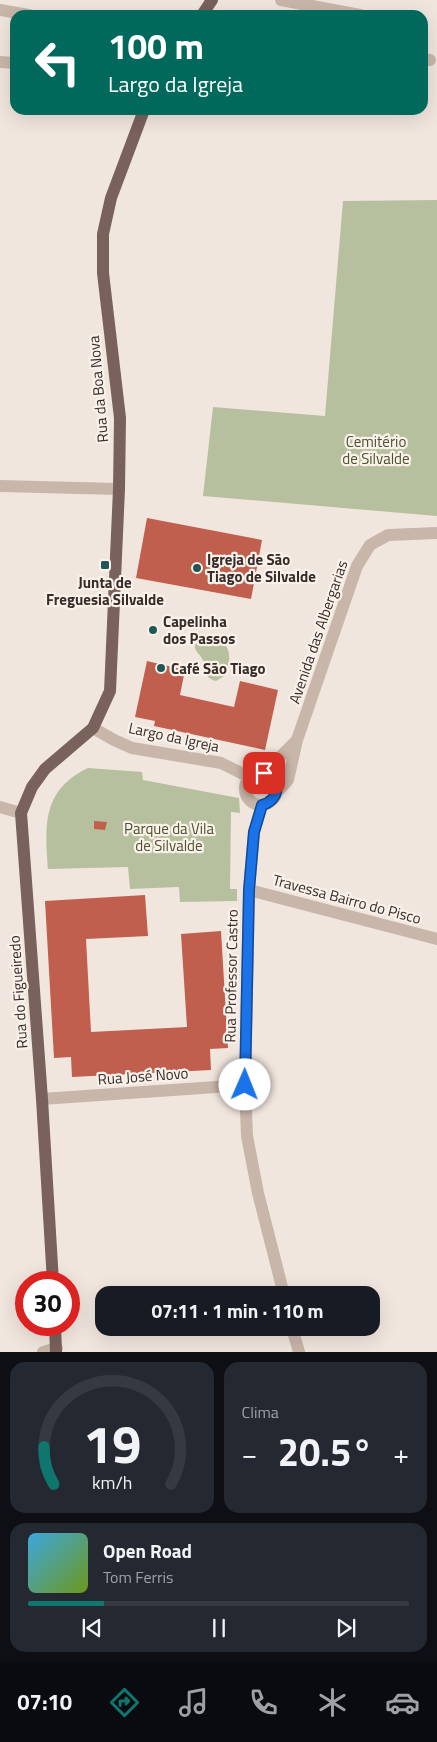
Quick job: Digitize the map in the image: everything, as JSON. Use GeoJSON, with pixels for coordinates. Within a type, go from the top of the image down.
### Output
{"type":"FeatureCollection","features":[{"type":"Feature","properties":{"kind":"main road","name":"Rua da Boa Nova"},"geometry":{"type":"LineString","coordinates":[[93,728],[110,691],[119,489],[120,418],[103,273],[103,234],[111,198],[141,115]]}},
{"type":"Feature","properties":{"kind":"main road","name":"Rua do Figueiredo"},"geometry":{"type":"LineString","coordinates":[[52,1271],[21,813],[32,786],[44,768],[93,728]]}},
{"type":"Feature","properties":{"kind":"main road"},"geometry":{"type":"LineString","coordinates":[[56,1336],[57,1350]]}},
{"type":"Feature","properties":{"kind":"street"},"geometry":{"type":"LineString","coordinates":[[281,0],[334,10]]}},
{"type":"Feature","properties":{"kind":"street"},"geometry":{"type":"LineString","coordinates":[[0,486],[119,489]]}},
{"type":"Feature","properties":{"kind":"street","name":"Avenida das Albergarias"},"geometry":{"type":"LineString","coordinates":[[277,792],[288,780],[298,740],[357,566],[370,545],[388,535],[437,532]]}},
{"type":"Feature","properties":{"kind":"street","name":"Largo da Igreja"},"geometry":{"type":"LineString","coordinates":[[93,728],[132,748],[221,763],[249,777]]}},
{"type":"Feature","properties":{"kind":"street","name":"Avenida das Albergarias"},"geometry":{"type":"LineString","coordinates":[[264,773],[298,740]]}},
{"type":"Feature","properties":{"kind":"street"},"geometry":{"type":"LineString","coordinates":[[264,773],[273,778],[277,792],[272,801],[262,805],[252,802],[245,793],[246,782],[249,777],[254,774],[264,773]]}},
{"type":"Feature","properties":{"kind":"street","name":"Rua Professor Castro"},"geometry":{"type":"LineString","coordinates":[[262,805],[254,832],[249,890],[245,1085],[247,1136],[258,1193],[282,1286]]}},
{"type":"Feature","properties":{"kind":"street"},"geometry":{"type":"LineString","coordinates":[[0,807],[21,813]]}},
{"type":"Feature","properties":{"kind":"street","name":"Travessa Bairro do Pisco"},"geometry":{"type":"LineString","coordinates":[[249,890],[437,939]]}},
{"type":"Feature","properties":{"kind":"street","name":"Rua José Novo"},"geometry":{"type":"LineString","coordinates":[[42,1099],[245,1085]]}},
{"type":"Feature","properties":{"kind":"street"},"geometry":{"type":"LineString","coordinates":[[294,1336],[299,1352]]}},
{"type":"Feature","properties":{"kind":"street"},"geometry":{"type":"LineString","coordinates":[[43,1352],[57,1350]]}},
{"type":"Feature","properties":{"kind":"green space","name":"Cemitério de Silvalde"},"geometry":{"type":"Polygon","coordinates":[[[437,200],[437,516],[203,496],[213,407],[325,416],[343,201],[437,200]]]}},
{"type":"Feature","properties":{"kind":"green space"},"geometry":{"type":"Polygon","coordinates":[[[206,637],[220,641],[228,649],[229,661],[226,675],[216,681],[209,678],[205,673],[205,663],[195,649],[196,643],[206,637]]]}},
{"type":"Feature","properties":{"kind":"green space","name":"Parque da Vila de Silvalde"},"geometry":{"type":"Polygon","coordinates":[[[88,768],[142,772],[143,780],[239,798],[240,813],[231,812],[230,889],[237,889],[237,901],[180,902],[179,887],[130,889],[128,867],[48,869],[47,824],[54,798],[73,777],[88,768]]]}},
{"type":"Feature","properties":{"kind":"building","name":"Igreja de São Tiago de Silvalde"},"geometry":{"type":"Polygon","coordinates":[[[147,518],[262,540],[251,599],[136,578],[147,518]]]}},
{"type":"Feature","properties":{"kind":"building"},"geometry":{"type":"Polygon","coordinates":[[[147,661],[185,670],[180,695],[234,707],[240,681],[278,690],[265,750],[154,726],[155,721],[135,717],[147,661]]]}},
{"type":"Feature","properties":{"kind":"building"},"geometry":{"type":"Polygon","coordinates":[[[94,821],[107,822],[105,830],[94,829],[94,821]]]}},
{"type":"Feature","properties":{"kind":"building"},"geometry":{"type":"Polygon","coordinates":[[[145,895],[148,936],[86,939],[91,1032],[187,1027],[181,934],[221,931],[228,1048],[210,1049],[211,1070],[72,1077],[71,1057],[54,1058],[45,901],[145,895]]]}},
{"type":"Feature","properties":{"kind":"place","name":"Junta de Freguesia Silvalde"},"geometry":{"type":"Point","coordinates":[105,565]}},
{"type":"Feature","properties":{"kind":"place","name":"Igreja de São Tiago de Silvalde"},"geometry":{"type":"Point","coordinates":[197,568]}},
{"type":"Feature","properties":{"kind":"place","name":"Capelinha dos Passos"},"geometry":{"type":"Point","coordinates":[153,630]}},
{"type":"Feature","properties":{"kind":"place","name":"Café São Tiago"},"geometry":{"type":"Point","coordinates":[161,668]}},
{"type":"Feature","properties":{"kind":"route"},"geometry":{"type":"LineString","coordinates":[[245,1085],[249,890],[254,832],[262,805],[272,801],[277,792],[276,782],[269,774],[264,773]]}}]}
